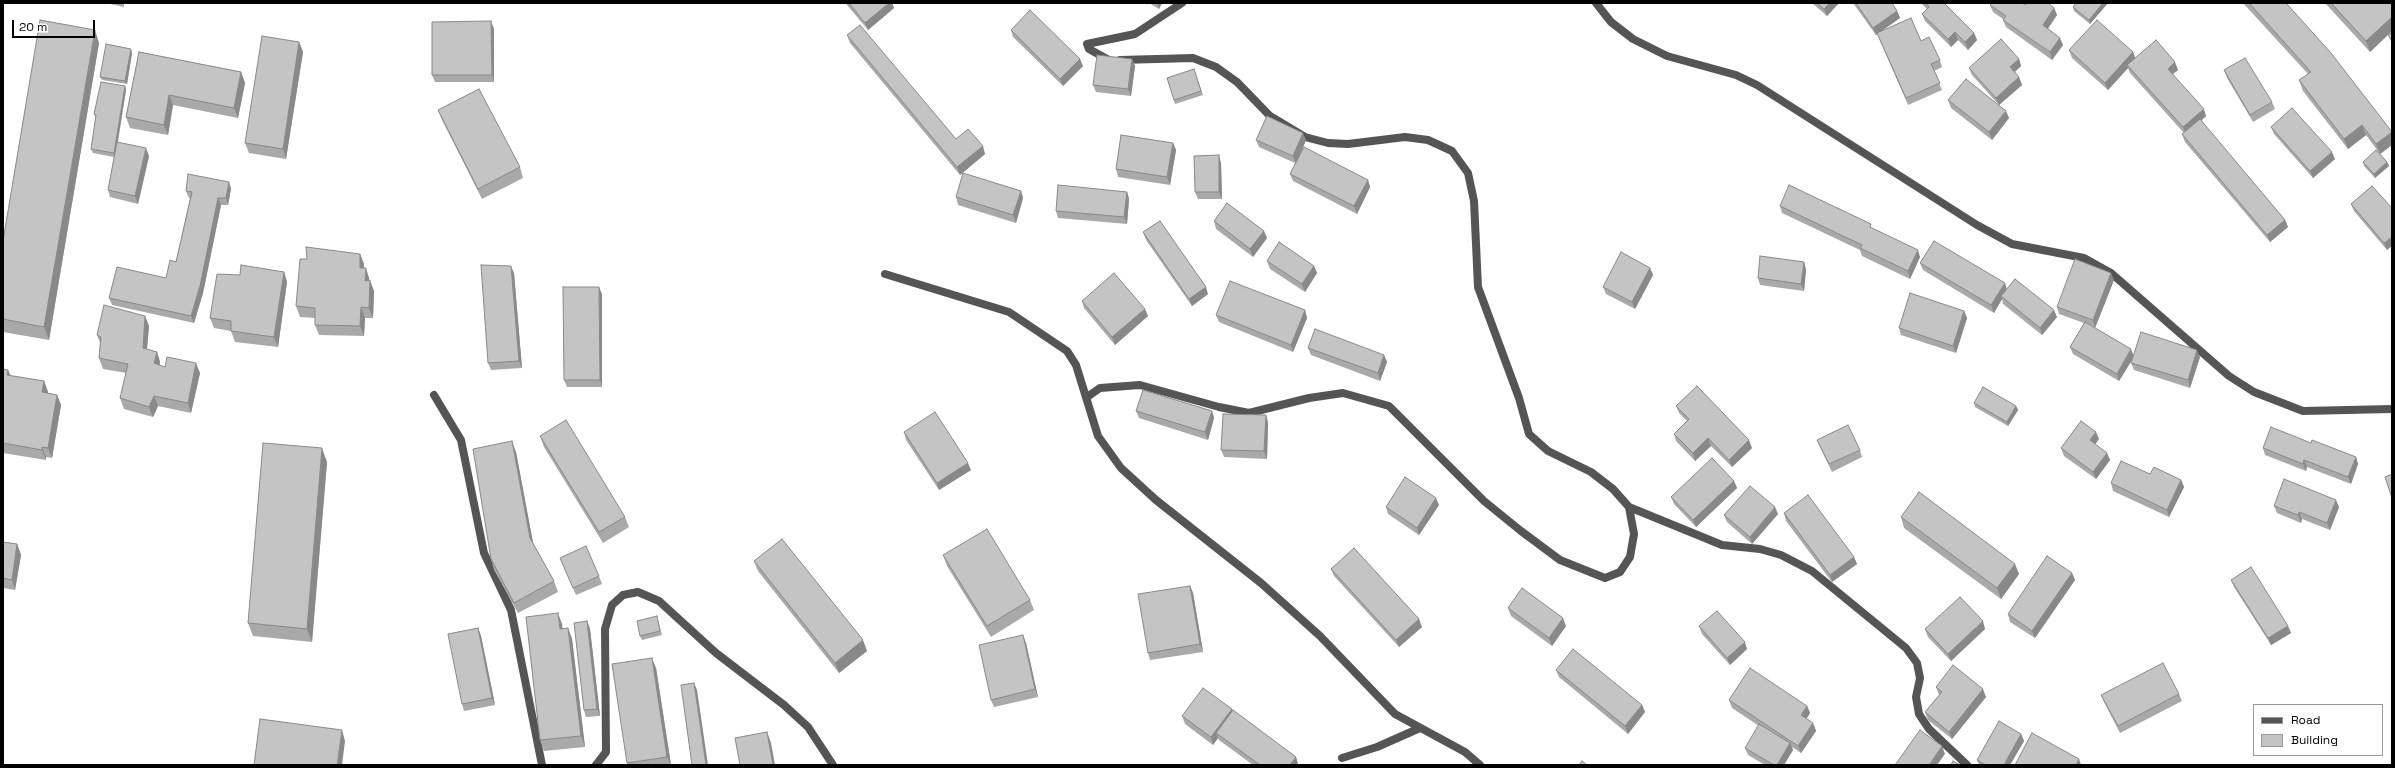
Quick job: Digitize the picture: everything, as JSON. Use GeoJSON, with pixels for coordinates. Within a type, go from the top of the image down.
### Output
{"type":"FeatureCollection","features":[{"type":"Feature","properties":{"kind":"street"},"geometry":{"type":"LineString","coordinates":[[1182,3],[1135,34],[1104,42],[1090,42],[1088,44],[1089,49],[1104,59],[1193,58],[1216,67],[1237,82],[1270,116],[1305,137],[1328,143],[1348,144],[1405,137],[1428,140],[1452,151],[1468,173],[1474,201],[1478,288],[1519,398],[1529,434],[1548,451],[1591,472],[1613,489],[1629,507],[1722,545],[1760,549],[1781,554],[1812,571],[1906,648],[1917,663],[1920,678],[1916,697],[1919,714],[1928,729],[1967,765]]}},
{"type":"Feature","properties":{"kind":"street"},"geometry":{"type":"LineString","coordinates":[[1596,3],[1611,22],[1633,39],[1667,56],[1736,75],[1757,85],[1983,228],[2012,244],[2084,258],[2111,273],[2224,372],[2254,392],[2303,411],[2392,409]]}},
{"type":"Feature","properties":{"kind":"street"},"geometry":{"type":"LineString","coordinates":[[885,274],[1009,312],[1067,351],[1076,365],[1098,436],[1121,468],[1156,500],[1261,583],[1320,636],[1395,714],[1465,752],[1480,765]]}},
{"type":"Feature","properties":{"kind":"street"},"geometry":{"type":"LineString","coordinates":[[1086,397],[1100,388],[1140,385],[1219,407],[1250,413],[1309,398],[1344,393],[1389,406],[1484,501],[1521,531],[1560,560],[1606,578],[1620,572],[1630,557],[1634,534],[1629,507]]}},
{"type":"Feature","properties":{"kind":"street"},"geometry":{"type":"LineString","coordinates":[[434,395],[461,440],[484,553],[511,610],[542,765]]}},
{"type":"Feature","properties":{"kind":"street"},"geometry":{"type":"LineString","coordinates":[[596,765],[606,752],[605,629],[612,605],[623,595],[638,592],[659,601],[716,653],[784,705],[808,727],[833,765]]}},
{"type":"Feature","properties":{"kind":"street"},"geometry":{"type":"LineString","coordinates":[[1342,758],[1377,747],[1420,728]]}},
{"type":"Feature","properties":{"kind":"building"},"geometry":{"type":"Polygon","coordinates":[[[849,3],[889,3],[865,23],[849,3]]]}},
{"type":"Feature","properties":{"kind":"building"},"geometry":{"type":"Polygon","coordinates":[[[1817,3],[1830,3],[1824,9],[1817,3]]]}},
{"type":"Feature","properties":{"kind":"building"},"geometry":{"type":"Polygon","coordinates":[[[1856,3],[1892,3],[1897,11],[1873,28],[1856,3]]]}},
{"type":"Feature","properties":{"kind":"building"},"geometry":{"type":"Polygon","coordinates":[[[1926,3],[1944,3],[1974,33],[1965,42],[1955,32],[1948,39],[1922,14],[1929,7],[1926,3]]]}},
{"type":"Feature","properties":{"kind":"building"},"geometry":{"type":"Polygon","coordinates":[[[1992,3],[2022,3],[2025,5],[2027,3],[2048,3],[2054,8],[2043,25],[2060,38],[2050,52],[2003,20],[2006,16],[1990,5],[1992,3]]]}},
{"type":"Feature","properties":{"kind":"building"},"geometry":{"type":"Polygon","coordinates":[[[2076,3],[2103,3],[2089,20],[2073,7],[2076,3]]]}},
{"type":"Feature","properties":{"kind":"building"},"geometry":{"type":"Polygon","coordinates":[[[2249,3],[2286,3],[2331,53],[2392,132],[2376,144],[2362,125],[2344,139],[2299,80],[2311,72],[2249,3]]]}},
{"type":"Feature","properties":{"kind":"building"},"geometry":{"type":"Polygon","coordinates":[[[2331,3],[2390,3],[2392,5],[2392,17],[2366,41],[2331,3]]]}},
{"type":"Feature","properties":{"kind":"building"},"geometry":{"type":"Polygon","coordinates":[[[1030,10],[1080,59],[1060,79],[1011,30],[1030,10]]]}},
{"type":"Feature","properties":{"kind":"building"},"geometry":{"type":"Polygon","coordinates":[[[1911,18],[1921,41],[1929,37],[1940,60],[1931,64],[1940,83],[1906,98],[1877,33],[1911,18]]]}},
{"type":"Feature","properties":{"kind":"building"},"geometry":{"type":"Polygon","coordinates":[[[40,20],[95,30],[44,327],[3,319],[3,241],[40,20]]]}},
{"type":"Feature","properties":{"kind":"building"},"geometry":{"type":"Polygon","coordinates":[[[2097,20],[2133,52],[2105,83],[2069,50],[2097,20]]]}},
{"type":"Feature","properties":{"kind":"building"},"geometry":{"type":"Polygon","coordinates":[[[491,21],[492,75],[432,75],[432,22],[491,21]]]}},
{"type":"Feature","properties":{"kind":"building"},"geometry":{"type":"Polygon","coordinates":[[[860,25],[956,139],[968,129],[983,146],[957,167],[847,35],[860,25]]]}},
{"type":"Feature","properties":{"kind":"building"},"geometry":{"type":"Polygon","coordinates":[[[2392,33],[2392,42],[2388,34],[2392,33]]]}},
{"type":"Feature","properties":{"kind":"building"},"geometry":{"type":"Polygon","coordinates":[[[262,36],[299,42],[283,149],[245,143],[262,36]]]}},
{"type":"Feature","properties":{"kind":"building"},"geometry":{"type":"Polygon","coordinates":[[[2001,39],[2019,59],[2010,67],[2019,77],[1996,98],[1969,68],[2001,39]]]}},
{"type":"Feature","properties":{"kind":"building"},"geometry":{"type":"Polygon","coordinates":[[[2156,40],[2175,62],[2168,69],[2204,109],[2183,127],[2127,65],[2156,40]]]}},
{"type":"Feature","properties":{"kind":"building"},"geometry":{"type":"Polygon","coordinates":[[[106,44],[131,49],[125,81],[100,77],[106,44]]]}},
{"type":"Feature","properties":{"kind":"building"},"geometry":{"type":"Polygon","coordinates":[[[139,52],[241,72],[234,108],[169,95],[164,125],[126,117],[139,52]]]}},
{"type":"Feature","properties":{"kind":"building"},"geometry":{"type":"Polygon","coordinates":[[[1097,55],[1132,59],[1128,89],[1093,85],[1097,55]]]}},
{"type":"Feature","properties":{"kind":"building"},"geometry":{"type":"Polygon","coordinates":[[[2245,58],[2272,102],[2250,115],[2224,70],[2245,58]]]}},
{"type":"Feature","properties":{"kind":"building"},"geometry":{"type":"Polygon","coordinates":[[[1194,69],[1201,91],[1174,100],[1167,78],[1194,69]]]}},
{"type":"Feature","properties":{"kind":"building"},"geometry":{"type":"Polygon","coordinates":[[[1966,79],[2006,111],[1989,132],[1948,100],[1966,79]]]}},
{"type":"Feature","properties":{"kind":"building"},"geometry":{"type":"Polygon","coordinates":[[[101,82],[125,86],[114,153],[91,149],[96,115],[94,114],[101,82]]]}},
{"type":"Feature","properties":{"kind":"building"},"geometry":{"type":"Polygon","coordinates":[[[479,89],[520,167],[478,189],[438,110],[479,89]]]}},
{"type":"Feature","properties":{"kind":"building"},"geometry":{"type":"Polygon","coordinates":[[[2292,108],[2332,152],[2310,171],[2271,127],[2292,108]]]}},
{"type":"Feature","properties":{"kind":"building"},"geometry":{"type":"Polygon","coordinates":[[[1267,116],[1303,133],[1293,156],[1256,140],[1267,116]]]}},
{"type":"Feature","properties":{"kind":"building"},"geometry":{"type":"Polygon","coordinates":[[[2200,119],[2285,220],[2267,235],[2182,134],[2200,119]]]}},
{"type":"Feature","properties":{"kind":"building"},"geometry":{"type":"Polygon","coordinates":[[[1121,135],[1173,143],[1167,177],[1116,169],[1121,135]]]}},
{"type":"Feature","properties":{"kind":"building"},"geometry":{"type":"Polygon","coordinates":[[[117,142],[146,148],[135,196],[108,190],[117,142]]]}},
{"type":"Feature","properties":{"kind":"building"},"geometry":{"type":"Polygon","coordinates":[[[1304,147],[1368,180],[1354,206],[1290,174],[1304,147]]]}},
{"type":"Feature","properties":{"kind":"building"},"geometry":{"type":"Polygon","coordinates":[[[2376,150],[2387,162],[2374,174],[2363,162],[2376,150]]]}},
{"type":"Feature","properties":{"kind":"building"},"geometry":{"type":"Polygon","coordinates":[[[1219,155],[1219,192],[1195,192],[1194,156],[1219,155]]]}},
{"type":"Feature","properties":{"kind":"building"},"geometry":{"type":"Polygon","coordinates":[[[963,173],[1021,191],[1013,215],[956,197],[963,173]]]}},
{"type":"Feature","properties":{"kind":"building"},"geometry":{"type":"Polygon","coordinates":[[[188,174],[229,182],[226,198],[218,198],[200,286],[191,316],[109,298],[117,267],[166,278],[170,260],[176,262],[192,192],[186,191],[188,174]]]}},
{"type":"Feature","properties":{"kind":"building"},"geometry":{"type":"Polygon","coordinates":[[[1058,185],[1127,192],[1124,217],[1056,211],[1058,185]]]}},
{"type":"Feature","properties":{"kind":"building"},"geometry":{"type":"Polygon","coordinates":[[[1789,185],[1871,224],[1870,227],[1918,250],[1908,271],[1860,248],[1862,245],[1780,206],[1789,185]]]}},
{"type":"Feature","properties":{"kind":"building"},"geometry":{"type":"Polygon","coordinates":[[[2372,186],[2392,208],[2392,237],[2384,243],[2351,204],[2372,186]]]}},
{"type":"Feature","properties":{"kind":"building"},"geometry":{"type":"Polygon","coordinates":[[[1227,203],[1264,231],[1250,249],[1214,221],[1227,203]]]}},
{"type":"Feature","properties":{"kind":"building"},"geometry":{"type":"Polygon","coordinates":[[[1160,221],[1206,287],[1189,299],[1143,232],[1160,221]]]}},
{"type":"Feature","properties":{"kind":"building"},"geometry":{"type":"Polygon","coordinates":[[[1934,241],[2005,283],[1991,305],[1920,263],[1934,241]]]}},
{"type":"Feature","properties":{"kind":"building"},"geometry":{"type":"Polygon","coordinates":[[[1279,242],[1314,266],[1302,284],[1267,261],[1279,242]]]}},
{"type":"Feature","properties":{"kind":"building"},"geometry":{"type":"Polygon","coordinates":[[[306,247],[360,254],[360,268],[366,268],[365,281],[370,280],[369,308],[361,307],[360,326],[315,325],[315,308],[296,306],[300,259],[307,259],[306,247]]]}},
{"type":"Feature","properties":{"kind":"building"},"geometry":{"type":"Polygon","coordinates":[[[1621,252],[1650,268],[1632,302],[1603,287],[1621,252]]]}},
{"type":"Feature","properties":{"kind":"building"},"geometry":{"type":"Polygon","coordinates":[[[1760,256],[1804,262],[1801,284],[1758,278],[1760,256]]]}},
{"type":"Feature","properties":{"kind":"building"},"geometry":{"type":"Polygon","coordinates":[[[2075,259],[2111,273],[2093,320],[2057,307],[2075,259]]]}},
{"type":"Feature","properties":{"kind":"building"},"geometry":{"type":"Polygon","coordinates":[[[241,265],[284,272],[274,337],[231,331],[231,321],[210,318],[217,274],[240,275],[241,265]]]}},
{"type":"Feature","properties":{"kind":"building"},"geometry":{"type":"Polygon","coordinates":[[[481,265],[511,266],[519,361],[488,363],[481,265]]]}},
{"type":"Feature","properties":{"kind":"building"},"geometry":{"type":"Polygon","coordinates":[[[1114,273],[1145,309],[1112,337],[1082,301],[1114,273]]]}},
{"type":"Feature","properties":{"kind":"building"},"geometry":{"type":"Polygon","coordinates":[[[2015,279],[2054,310],[2040,328],[2001,296],[2015,279]]]}},
{"type":"Feature","properties":{"kind":"building"},"geometry":{"type":"Polygon","coordinates":[[[1230,281],[1305,310],[1291,345],[1216,315],[1230,281]]]}},
{"type":"Feature","properties":{"kind":"building"},"geometry":{"type":"Polygon","coordinates":[[[563,287],[599,287],[600,380],[564,380],[563,287]]]}},
{"type":"Feature","properties":{"kind":"building"},"geometry":{"type":"Polygon","coordinates":[[[1910,293],[1964,311],[1953,346],[1899,328],[1910,293]]]}},
{"type":"Feature","properties":{"kind":"building"},"geometry":{"type":"Polygon","coordinates":[[[104,305],[145,316],[143,348],[157,352],[154,363],[165,367],[167,357],[196,363],[188,403],[154,396],[149,407],[120,398],[128,364],[99,358],[101,337],[97,335],[104,305]]]}},
{"type":"Feature","properties":{"kind":"building"},"geometry":{"type":"Polygon","coordinates":[[[2085,322],[2131,349],[2117,374],[2070,347],[2085,322]]]}},
{"type":"Feature","properties":{"kind":"building"},"geometry":{"type":"Polygon","coordinates":[[[1315,329],[1384,355],[1378,373],[1308,348],[1315,329]]]}},
{"type":"Feature","properties":{"kind":"building"},"geometry":{"type":"Polygon","coordinates":[[[2141,332],[2197,350],[2188,380],[2131,363],[2141,332]]]}},
{"type":"Feature","properties":{"kind":"building"},"geometry":{"type":"Polygon","coordinates":[[[3,369],[8,370],[7,375],[44,381],[42,392],[57,395],[48,448],[42,447],[42,450],[3,443],[3,369]]]}},
{"type":"Feature","properties":{"kind":"building"},"geometry":{"type":"Polygon","coordinates":[[[1697,386],[1749,440],[1729,460],[1708,438],[1693,453],[1674,434],[1689,419],[1676,406],[1697,386]]]}},
{"type":"Feature","properties":{"kind":"building"},"geometry":{"type":"Polygon","coordinates":[[[1983,387],[2016,406],[2007,422],[1974,403],[1983,387]]]}},
{"type":"Feature","properties":{"kind":"building"},"geometry":{"type":"Polygon","coordinates":[[[1143,390],[1212,411],[1205,432],[1136,411],[1143,390]]]}},
{"type":"Feature","properties":{"kind":"building"},"geometry":{"type":"Polygon","coordinates":[[[935,412],[968,463],[937,483],[904,432],[935,412]]]}},
{"type":"Feature","properties":{"kind":"building"},"geometry":{"type":"Polygon","coordinates":[[[1223,414],[1266,415],[1264,451],[1221,450],[1223,414]]]}},
{"type":"Feature","properties":{"kind":"building"},"geometry":{"type":"Polygon","coordinates":[[[566,420],[625,517],[599,532],[540,436],[566,420]]]}},
{"type":"Feature","properties":{"kind":"building"},"geometry":{"type":"Polygon","coordinates":[[[2081,421],[2096,432],[2090,440],[2107,453],[2093,472],[2061,448],[2081,421]]]}},
{"type":"Feature","properties":{"kind":"building"},"geometry":{"type":"Polygon","coordinates":[[[1848,425],[1860,450],[1829,464],[1817,440],[1848,425]]]}},
{"type":"Feature","properties":{"kind":"building"},"geometry":{"type":"Polygon","coordinates":[[[2271,427],[2311,443],[2312,440],[2356,457],[2348,477],[2304,460],[2303,464],[2263,448],[2271,427]]]}},
{"type":"Feature","properties":{"kind":"building"},"geometry":{"type":"Polygon","coordinates":[[[512,441],[530,538],[554,581],[514,603],[491,559],[473,449],[512,441]]]}},
{"type":"Feature","properties":{"kind":"building"},"geometry":{"type":"Polygon","coordinates":[[[263,443],[322,448],[307,629],[248,623],[263,443]]]}},
{"type":"Feature","properties":{"kind":"building"},"geometry":{"type":"Polygon","coordinates":[[[1712,458],[1734,481],[1693,520],[1671,497],[1712,458]]]}},
{"type":"Feature","properties":{"kind":"building"},"geometry":{"type":"Polygon","coordinates":[[[2121,461],[2150,474],[2154,467],[2181,480],[2167,510],[2111,483],[2121,461]]]}},
{"type":"Feature","properties":{"kind":"building"},"geometry":{"type":"Polygon","coordinates":[[[2392,474],[2392,498],[2385,477],[2392,474]]]}},
{"type":"Feature","properties":{"kind":"building"},"geometry":{"type":"Polygon","coordinates":[[[1405,477],[1436,498],[1417,528],[1386,507],[1405,477]]]}},
{"type":"Feature","properties":{"kind":"building"},"geometry":{"type":"Polygon","coordinates":[[[2284,479],[2336,500],[2327,523],[2299,512],[2298,515],[2274,506],[2284,479]]]}},
{"type":"Feature","properties":{"kind":"building"},"geometry":{"type":"Polygon","coordinates":[[[1750,486],[1775,507],[1750,537],[1724,515],[1750,486]]]}},
{"type":"Feature","properties":{"kind":"building"},"geometry":{"type":"Polygon","coordinates":[[[1919,492],[2015,564],[1997,588],[1901,517],[1919,492]]]}},
{"type":"Feature","properties":{"kind":"building"},"geometry":{"type":"Polygon","coordinates":[[[1808,495],[1854,557],[1830,575],[1784,513],[1808,495]]]}},
{"type":"Feature","properties":{"kind":"building"},"geometry":{"type":"Polygon","coordinates":[[[987,529],[1030,600],[987,626],[943,555],[987,529]]]}},
{"type":"Feature","properties":{"kind":"building"},"geometry":{"type":"Polygon","coordinates":[[[782,539],[863,640],[835,663],[754,561],[782,539]]]}},
{"type":"Feature","properties":{"kind":"building"},"geometry":{"type":"Polygon","coordinates":[[[3,542],[17,544],[12,580],[3,578],[3,542]]]}},
{"type":"Feature","properties":{"kind":"building"},"geometry":{"type":"Polygon","coordinates":[[[586,546],[599,576],[573,588],[560,558],[586,546]]]}},
{"type":"Feature","properties":{"kind":"building"},"geometry":{"type":"Polygon","coordinates":[[[1354,548],[1419,619],[1396,640],[1331,569],[1354,548]]]}},
{"type":"Feature","properties":{"kind":"building"},"geometry":{"type":"Polygon","coordinates":[[[2047,556],[2072,573],[2032,631],[2008,614],[2047,556]]]}},
{"type":"Feature","properties":{"kind":"building"},"geometry":{"type":"Polygon","coordinates":[[[2251,567],[2288,626],[2268,638],[2231,580],[2251,567]]]}},
{"type":"Feature","properties":{"kind":"building"},"geometry":{"type":"Polygon","coordinates":[[[1190,586],[1200,644],[1148,653],[1138,594],[1190,586]]]}},
{"type":"Feature","properties":{"kind":"building"},"geometry":{"type":"Polygon","coordinates":[[[1522,588],[1563,618],[1549,638],[1508,608],[1522,588]]]}},
{"type":"Feature","properties":{"kind":"building"},"geometry":{"type":"Polygon","coordinates":[[[1960,597],[1983,621],[1948,654],[1925,629],[1960,597]]]}},
{"type":"Feature","properties":{"kind":"building"},"geometry":{"type":"Polygon","coordinates":[[[1717,611],[1745,642],[1727,658],[1699,626],[1717,611]]]}},
{"type":"Feature","properties":{"kind":"building"},"geometry":{"type":"Polygon","coordinates":[[[558,613],[560,629],[568,628],[581,736],[540,740],[526,617],[558,613]]]}},
{"type":"Feature","properties":{"kind":"building"},"geometry":{"type":"Polygon","coordinates":[[[657,616],[660,631],[640,636],[637,621],[657,616]]]}},
{"type":"Feature","properties":{"kind":"building"},"geometry":{"type":"Polygon","coordinates":[[[587,621],[597,709],[584,710],[574,623],[587,621]]]}},
{"type":"Feature","properties":{"kind":"building"},"geometry":{"type":"Polygon","coordinates":[[[478,628],[492,698],[462,704],[448,634],[478,628]]]}},
{"type":"Feature","properties":{"kind":"building"},"geometry":{"type":"Polygon","coordinates":[[[1023,635],[1035,689],[991,700],[979,645],[1023,635]]]}},
{"type":"Feature","properties":{"kind":"building"},"geometry":{"type":"Polygon","coordinates":[[[1573,649],[1642,705],[1625,726],[1556,670],[1573,649]]]}},
{"type":"Feature","properties":{"kind":"building"},"geometry":{"type":"Polygon","coordinates":[[[652,658],[667,757],[627,763],[612,664],[652,658]]]}},
{"type":"Feature","properties":{"kind":"building"},"geometry":{"type":"Polygon","coordinates":[[[2163,663],[2179,694],[2118,726],[2101,695],[2163,663]]]}},
{"type":"Feature","properties":{"kind":"building"},"geometry":{"type":"Polygon","coordinates":[[[1953,665],[1983,689],[1949,732],[1925,712],[1942,692],[1936,687],[1953,665]]]}},
{"type":"Feature","properties":{"kind":"building"},"geometry":{"type":"Polygon","coordinates":[[[1750,668],[1807,706],[1801,715],[1813,723],[1798,746],[1729,700],[1750,668]]]}},
{"type":"Feature","properties":{"kind":"building"},"geometry":{"type":"Polygon","coordinates":[[[694,683],[706,765],[692,765],[681,685],[694,683]]]}},
{"type":"Feature","properties":{"kind":"building"},"geometry":{"type":"Polygon","coordinates":[[[1203,688],[1232,709],[1211,737],[1182,716],[1203,688]]]}},
{"type":"Feature","properties":{"kind":"building"},"geometry":{"type":"Polygon","coordinates":[[[1233,710],[1296,757],[1290,765],[1260,765],[1216,733],[1233,710]]]}},
{"type":"Feature","properties":{"kind":"building"},"geometry":{"type":"Polygon","coordinates":[[[260,719],[342,730],[337,765],[254,765],[260,719]]]}},
{"type":"Feature","properties":{"kind":"building"},"geometry":{"type":"Polygon","coordinates":[[[1999,721],[2021,734],[2004,765],[1986,765],[1977,760],[1999,721]]]}},
{"type":"Feature","properties":{"kind":"building"},"geometry":{"type":"Polygon","coordinates":[[[1759,724],[1790,743],[1777,765],[1774,765],[1745,748],[1759,724]]]}},
{"type":"Feature","properties":{"kind":"building"},"geometry":{"type":"Polygon","coordinates":[[[1920,730],[1942,746],[1929,765],[1895,765],[1920,730]]]}},
{"type":"Feature","properties":{"kind":"building"},"geometry":{"type":"Polygon","coordinates":[[[767,732],[773,765],[740,765],[735,738],[767,732]]]}},
{"type":"Feature","properties":{"kind":"building"},"geometry":{"type":"Polygon","coordinates":[[[2032,733],[2079,759],[2076,765],[2015,765],[2032,733]]]}},
{"type":"Feature","properties":{"kind":"building"},"geometry":{"type":"Polygon","coordinates":[[[1582,761],[1587,765],[1579,765],[1582,761]]]}},
{"type":"Feature","properties":{"kind":"building"},"geometry":{"type":"Polygon","coordinates":[[[1953,761],[1960,765],[1951,765],[1953,761]]]}}]}
